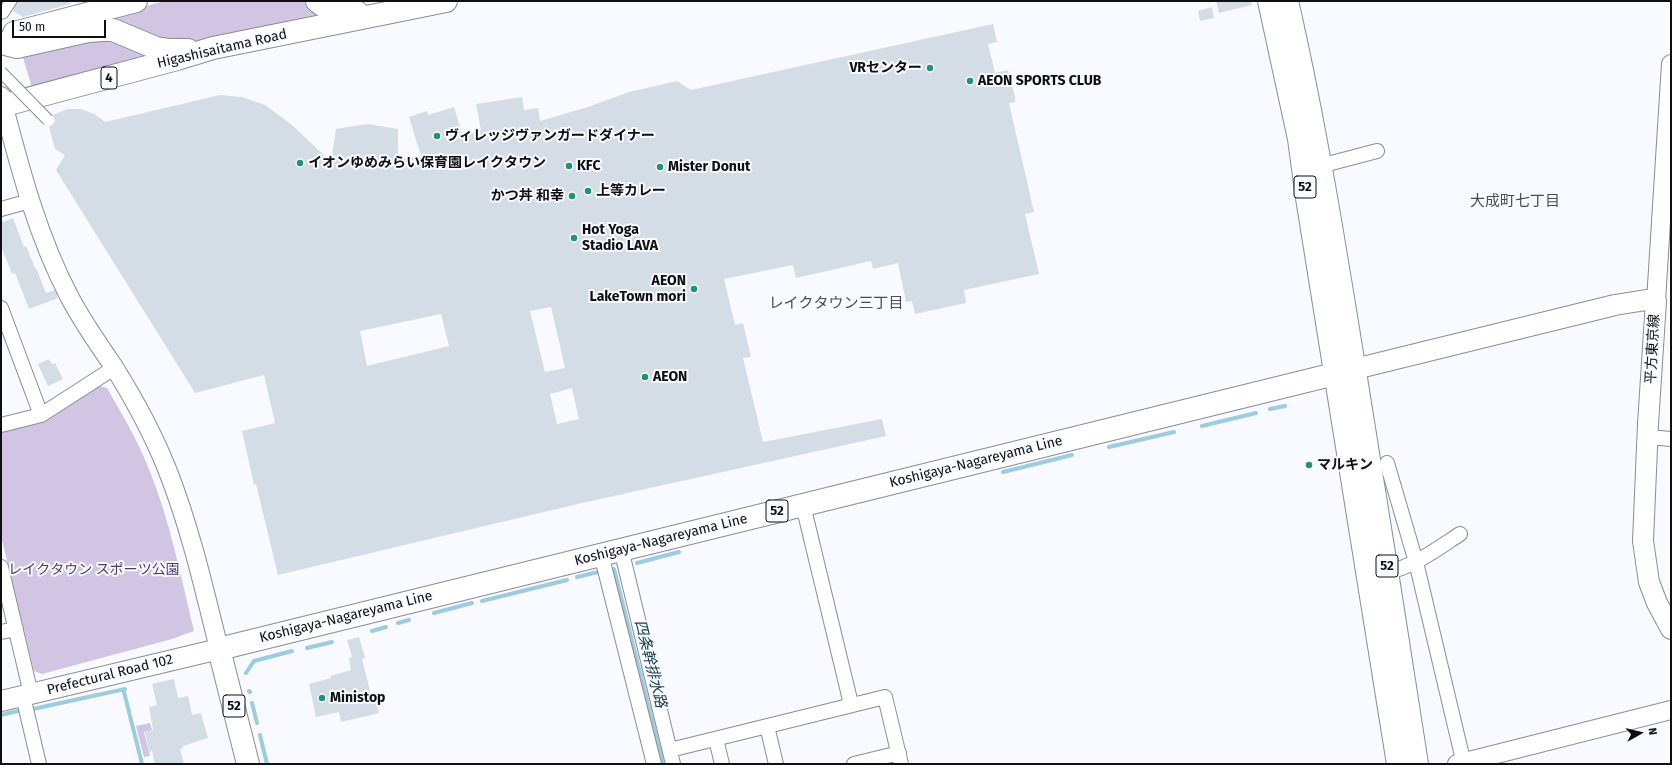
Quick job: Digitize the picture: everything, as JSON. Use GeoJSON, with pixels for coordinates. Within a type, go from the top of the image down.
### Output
{"type":"FeatureCollection","features":[{"type":"Feature","properties":{"kind":"main road"},"geometry":{"type":"LineString","coordinates":[[1,36],[136,1]]}},
{"type":"Feature","properties":{"kind":"main road","name":"4"},"geometry":{"type":"LineString","coordinates":[[317,1],[324,7],[340,13],[351,13],[406,5],[418,7]]}},
{"type":"Feature","properties":{"kind":"main road","name":"Higashisaitama Road"},"geometry":{"type":"LineString","coordinates":[[2,103],[177,59],[213,48],[446,1]]}},
{"type":"Feature","properties":{"kind":"main road","name":"52"},"geometry":{"type":"LineString","coordinates":[[1269,1],[1299,139],[1307,198],[1388,572],[1417,764]]}},
{"type":"Feature","properties":{"kind":"main road","name":"52"},"geometry":{"type":"LineString","coordinates":[[1287,1],[1300,57],[1320,166],[1345,372],[1398,764]]}},
{"type":"Feature","properties":{"kind":"main road","name":"4"},"geometry":{"type":"LineString","coordinates":[[1,43],[17,47],[88,31],[113,30],[141,42],[169,50],[213,48]]}},
{"type":"Feature","properties":{"kind":"main road","name":"平方東京線"},"geometry":{"type":"LineString","coordinates":[[1345,372],[1615,304],[1646,300],[1656,301],[1647,437],[1643,541],[1649,582],[1657,603],[1671,629]]}},
{"type":"Feature","properties":{"kind":"main road","name":"Koshigaya-Nagareyama Line"},"geometry":{"type":"LineString","coordinates":[[219,649],[1345,372]]}},
{"type":"Feature","properties":{"kind":"main road","name":"52"},"geometry":{"type":"LineString","coordinates":[[219,649],[248,764]]}},
{"type":"Feature","properties":{"kind":"main road","name":"Prefectural Road 102"},"geometry":{"type":"LineString","coordinates":[[1,701],[219,649]]}},
{"type":"Feature","properties":{"kind":"street"},"geometry":{"type":"LineString","coordinates":[[3,12],[11,1]]}},
{"type":"Feature","properties":{"kind":"street"},"geometry":{"type":"LineString","coordinates":[[1656,301],[1671,64]]}},
{"type":"Feature","properties":{"kind":"street"},"geometry":{"type":"LineString","coordinates":[[1,72],[48,120]]}},
{"type":"Feature","properties":{"kind":"street"},"geometry":{"type":"LineString","coordinates":[[2,103],[30,201],[44,243],[68,295],[134,400],[167,469],[193,545],[219,649]]}},
{"type":"Feature","properties":{"kind":"street"},"geometry":{"type":"LineString","coordinates":[[1320,166],[1377,151]]}},
{"type":"Feature","properties":{"kind":"street"},"geometry":{"type":"LineString","coordinates":[[1,208],[30,201]]}},
{"type":"Feature","properties":{"kind":"street"},"geometry":{"type":"LineString","coordinates":[[1,308],[41,415]]}},
{"type":"Feature","properties":{"kind":"street"},"geometry":{"type":"LineString","coordinates":[[1,425],[41,415],[114,368]]}},
{"type":"Feature","properties":{"kind":"street"},"geometry":{"type":"LineString","coordinates":[[1647,437],[1671,438]]}},
{"type":"Feature","properties":{"kind":"street"},"geometry":{"type":"LineString","coordinates":[[1388,463],[1416,562],[1461,763],[1671,710]]}},
{"type":"Feature","properties":{"kind":"street"},"geometry":{"type":"LineString","coordinates":[[803,505],[851,704]]}},
{"type":"Feature","properties":{"kind":"street"},"geometry":{"type":"LineString","coordinates":[[1388,572],[1402,569],[1416,562],[1460,534]]}},
{"type":"Feature","properties":{"kind":"street"},"geometry":{"type":"LineString","coordinates":[[611,552],[673,764]]}},
{"type":"Feature","properties":{"kind":"street"},"geometry":{"type":"LineString","coordinates":[[611,552],[654,764]]}},
{"type":"Feature","properties":{"kind":"street"},"geometry":{"type":"LineString","coordinates":[[1,567],[16,629],[39,764]]}},
{"type":"Feature","properties":{"kind":"street"},"geometry":{"type":"LineString","coordinates":[[1,632],[16,629]]}},
{"type":"Feature","properties":{"kind":"street"},"geometry":{"type":"LineString","coordinates":[[670,750],[851,704],[885,697],[900,759],[854,764]]}},
{"type":"Feature","properties":{"kind":"street"},"geometry":{"type":"LineString","coordinates":[[766,726],[776,764]]}},
{"type":"Feature","properties":{"kind":"street"},"geometry":{"type":"LineString","coordinates":[[716,739],[722,764]]}},
{"type":"Feature","properties":{"kind":"green space"},"geometry":{"type":"Polygon","coordinates":[[[164,1],[305,1],[312,11],[322,19],[177,46],[79,25],[164,1]]]}},
{"type":"Feature","properties":{"kind":"green space"},"geometry":{"type":"Polygon","coordinates":[[[106,38],[157,58],[33,91],[22,54],[106,38]]]}},
{"type":"Feature","properties":{"kind":"green space","name":"レイクタウン スポーツ公園"},"geometry":{"type":"Polygon","coordinates":[[[99,386],[107,388],[135,438],[149,469],[169,529],[194,631],[172,639],[42,674],[34,671],[1,536],[1,431],[46,419],[99,386]]]}},
{"type":"Feature","properties":{"kind":"green space"},"geometry":{"type":"Polygon","coordinates":[[[150,723],[152,730],[144,732],[150,756],[144,757],[136,726],[150,723]]]}},
{"type":"Feature","properties":{"kind":"building"},"geometry":{"type":"Polygon","coordinates":[[[18,1],[70,1],[70,4],[23,17],[13,11],[18,1]]]}},
{"type":"Feature","properties":{"kind":"building"},"geometry":{"type":"Polygon","coordinates":[[[1216,1],[1251,1],[1252,5],[1219,13],[1216,1]]]}},
{"type":"Feature","properties":{"kind":"building"},"geometry":{"type":"Polygon","coordinates":[[[1212,7],[1214,18],[1200,21],[1198,11],[1212,7]]]}},
{"type":"Feature","properties":{"kind":"building"},"geometry":{"type":"Polygon","coordinates":[[[993,24],[997,42],[988,44],[995,73],[1008,70],[1015,97],[1015,102],[1009,103],[1034,212],[1025,214],[1039,274],[964,290],[966,303],[915,314],[912,301],[906,302],[898,263],[873,269],[871,261],[796,278],[793,265],[724,279],[735,325],[743,323],[751,357],[743,358],[763,442],[882,419],[886,436],[582,503],[278,575],[256,484],[254,485],[242,431],[275,423],[264,375],[195,393],[56,170],[65,155],[55,149],[49,127],[55,122],[53,115],[67,109],[81,109],[96,115],[105,122],[220,95],[242,97],[265,105],[292,125],[331,162],[336,129],[367,124],[398,129],[398,160],[421,156],[409,117],[427,111],[428,115],[454,107],[463,137],[481,130],[476,104],[522,97],[524,110],[538,108],[540,121],[588,107],[629,92],[677,81],[691,90],[993,24]],[[551,307],[530,311],[545,372],[565,368],[551,307]],[[441,314],[360,331],[367,366],[449,346],[441,314]],[[572,388],[550,394],[557,424],[579,419],[572,388]]]}},
{"type":"Feature","properties":{"kind":"building"},"geometry":{"type":"Polygon","coordinates":[[[13,218],[24,247],[26,246],[46,293],[55,290],[58,298],[29,309],[15,273],[12,274],[1,246],[1,223],[13,218]]]}},
{"type":"Feature","properties":{"kind":"building"},"geometry":{"type":"Polygon","coordinates":[[[49,359],[52,364],[55,363],[63,379],[48,386],[38,364],[49,359]]]}},
{"type":"Feature","properties":{"kind":"building"},"geometry":{"type":"Polygon","coordinates":[[[359,637],[365,658],[362,659],[373,703],[376,702],[379,713],[341,722],[339,712],[316,717],[309,684],[331,678],[330,676],[351,670],[349,658],[352,657],[347,640],[359,637]]]}},
{"type":"Feature","properties":{"kind":"building"},"geometry":{"type":"Polygon","coordinates":[[[174,679],[178,698],[188,696],[192,715],[201,713],[208,738],[183,746],[183,748],[180,749],[184,764],[155,764],[152,751],[149,752],[145,732],[153,730],[149,707],[157,705],[152,684],[174,679]]]}},
{"type":"Feature","properties":{"kind":"waterway"},"geometry":{"type":"LineString","coordinates":[[1270,409],[1285,406]]}},
{"type":"Feature","properties":{"kind":"waterway"},"geometry":{"type":"LineString","coordinates":[[1202,426],[1256,413]]}},
{"type":"Feature","properties":{"kind":"waterway"},"geometry":{"type":"LineString","coordinates":[[1109,447],[1174,432]]}},
{"type":"Feature","properties":{"kind":"waterway"},"geometry":{"type":"LineString","coordinates":[[1003,472],[1072,455]]}},
{"type":"Feature","properties":{"kind":"waterway"},"geometry":{"type":"LineString","coordinates":[[637,563],[679,552]]}},
{"type":"Feature","properties":{"kind":"waterway","name":"四条幹排水路"},"geometry":{"type":"LineString","coordinates":[[614,569],[663,764]]}},
{"type":"Feature","properties":{"kind":"waterway"},"geometry":{"type":"LineString","coordinates":[[577,577],[598,572]]}},
{"type":"Feature","properties":{"kind":"waterway"},"geometry":{"type":"LineString","coordinates":[[482,601],[567,580]]}},
{"type":"Feature","properties":{"kind":"waterway"},"geometry":{"type":"LineString","coordinates":[[434,613],[472,603]]}},
{"type":"Feature","properties":{"kind":"waterway"},"geometry":{"type":"LineString","coordinates":[[398,623],[409,620]]}},
{"type":"Feature","properties":{"kind":"waterway"},"geometry":{"type":"LineString","coordinates":[[372,631],[386,627]]}},
{"type":"Feature","properties":{"kind":"waterway"},"geometry":{"type":"LineString","coordinates":[[307,648],[332,642]]}},
{"type":"Feature","properties":{"kind":"waterway"},"geometry":{"type":"LineString","coordinates":[[246,673],[254,661],[292,651]]}},
{"type":"Feature","properties":{"kind":"waterway"},"geometry":{"type":"LineString","coordinates":[[33,709],[125,689]]}},
{"type":"Feature","properties":{"kind":"waterway"},"geometry":{"type":"LineString","coordinates":[[124,692],[142,764]]}},
{"type":"Feature","properties":{"kind":"waterway"},"geometry":{"type":"LineString","coordinates":[[252,703],[257,723]]}},
{"type":"Feature","properties":{"kind":"waterway"},"geometry":{"type":"LineString","coordinates":[[1,715],[18,711]]}},
{"type":"Feature","properties":{"kind":"waterway"},"geometry":{"type":"LineString","coordinates":[[260,735],[267,764]]}},
{"type":"Feature","properties":{"kind":"place","name":"VRセンター"},"geometry":{"type":"Point","coordinates":[930,68]}},
{"type":"Feature","properties":{"kind":"place","name":"AEON SPORTS CLUB"},"geometry":{"type":"Point","coordinates":[970,81]}},
{"type":"Feature","properties":{"kind":"place","name":"ヴィレッジヴァンガードダイナー"},"geometry":{"type":"Point","coordinates":[437,136]}},
{"type":"Feature","properties":{"kind":"place","name":"イオンゆめみらい保育園レイクタウン"},"geometry":{"type":"Point","coordinates":[300,163]}},
{"type":"Feature","properties":{"kind":"place","name":"KFC"},"geometry":{"type":"Point","coordinates":[569,166]}},
{"type":"Feature","properties":{"kind":"place","name":"Mister Donut"},"geometry":{"type":"Point","coordinates":[660,167]}},
{"type":"Feature","properties":{"kind":"place","name":"上等カレー"},"geometry":{"type":"Point","coordinates":[588,191]}},
{"type":"Feature","properties":{"kind":"place","name":"かつ丼 和幸"},"geometry":{"type":"Point","coordinates":[572,196]}},
{"type":"Feature","properties":{"kind":"place","name":"Hot Yoga Stadio LAVA"},"geometry":{"type":"Point","coordinates":[574,238]}},
{"type":"Feature","properties":{"kind":"place","name":"AEON LakeTown mori"},"geometry":{"type":"Point","coordinates":[694,289]}},
{"type":"Feature","properties":{"kind":"place","name":"AEON"},"geometry":{"type":"Point","coordinates":[645,377]}},
{"type":"Feature","properties":{"kind":"place","name":"マルキン"},"geometry":{"type":"Point","coordinates":[1309,465]}},
{"type":"Feature","properties":{"kind":"place","name":"Ministop"},"geometry":{"type":"Point","coordinates":[322,698]}},
{"type":"Feature","properties":{"kind":"district","name":"大成町七丁目"},"geometry":{"type":"Point","coordinates":[1515,202]}},
{"type":"Feature","properties":{"kind":"district","name":"レイクタウン三丁目"},"geometry":{"type":"Point","coordinates":[836,304]}}]}
